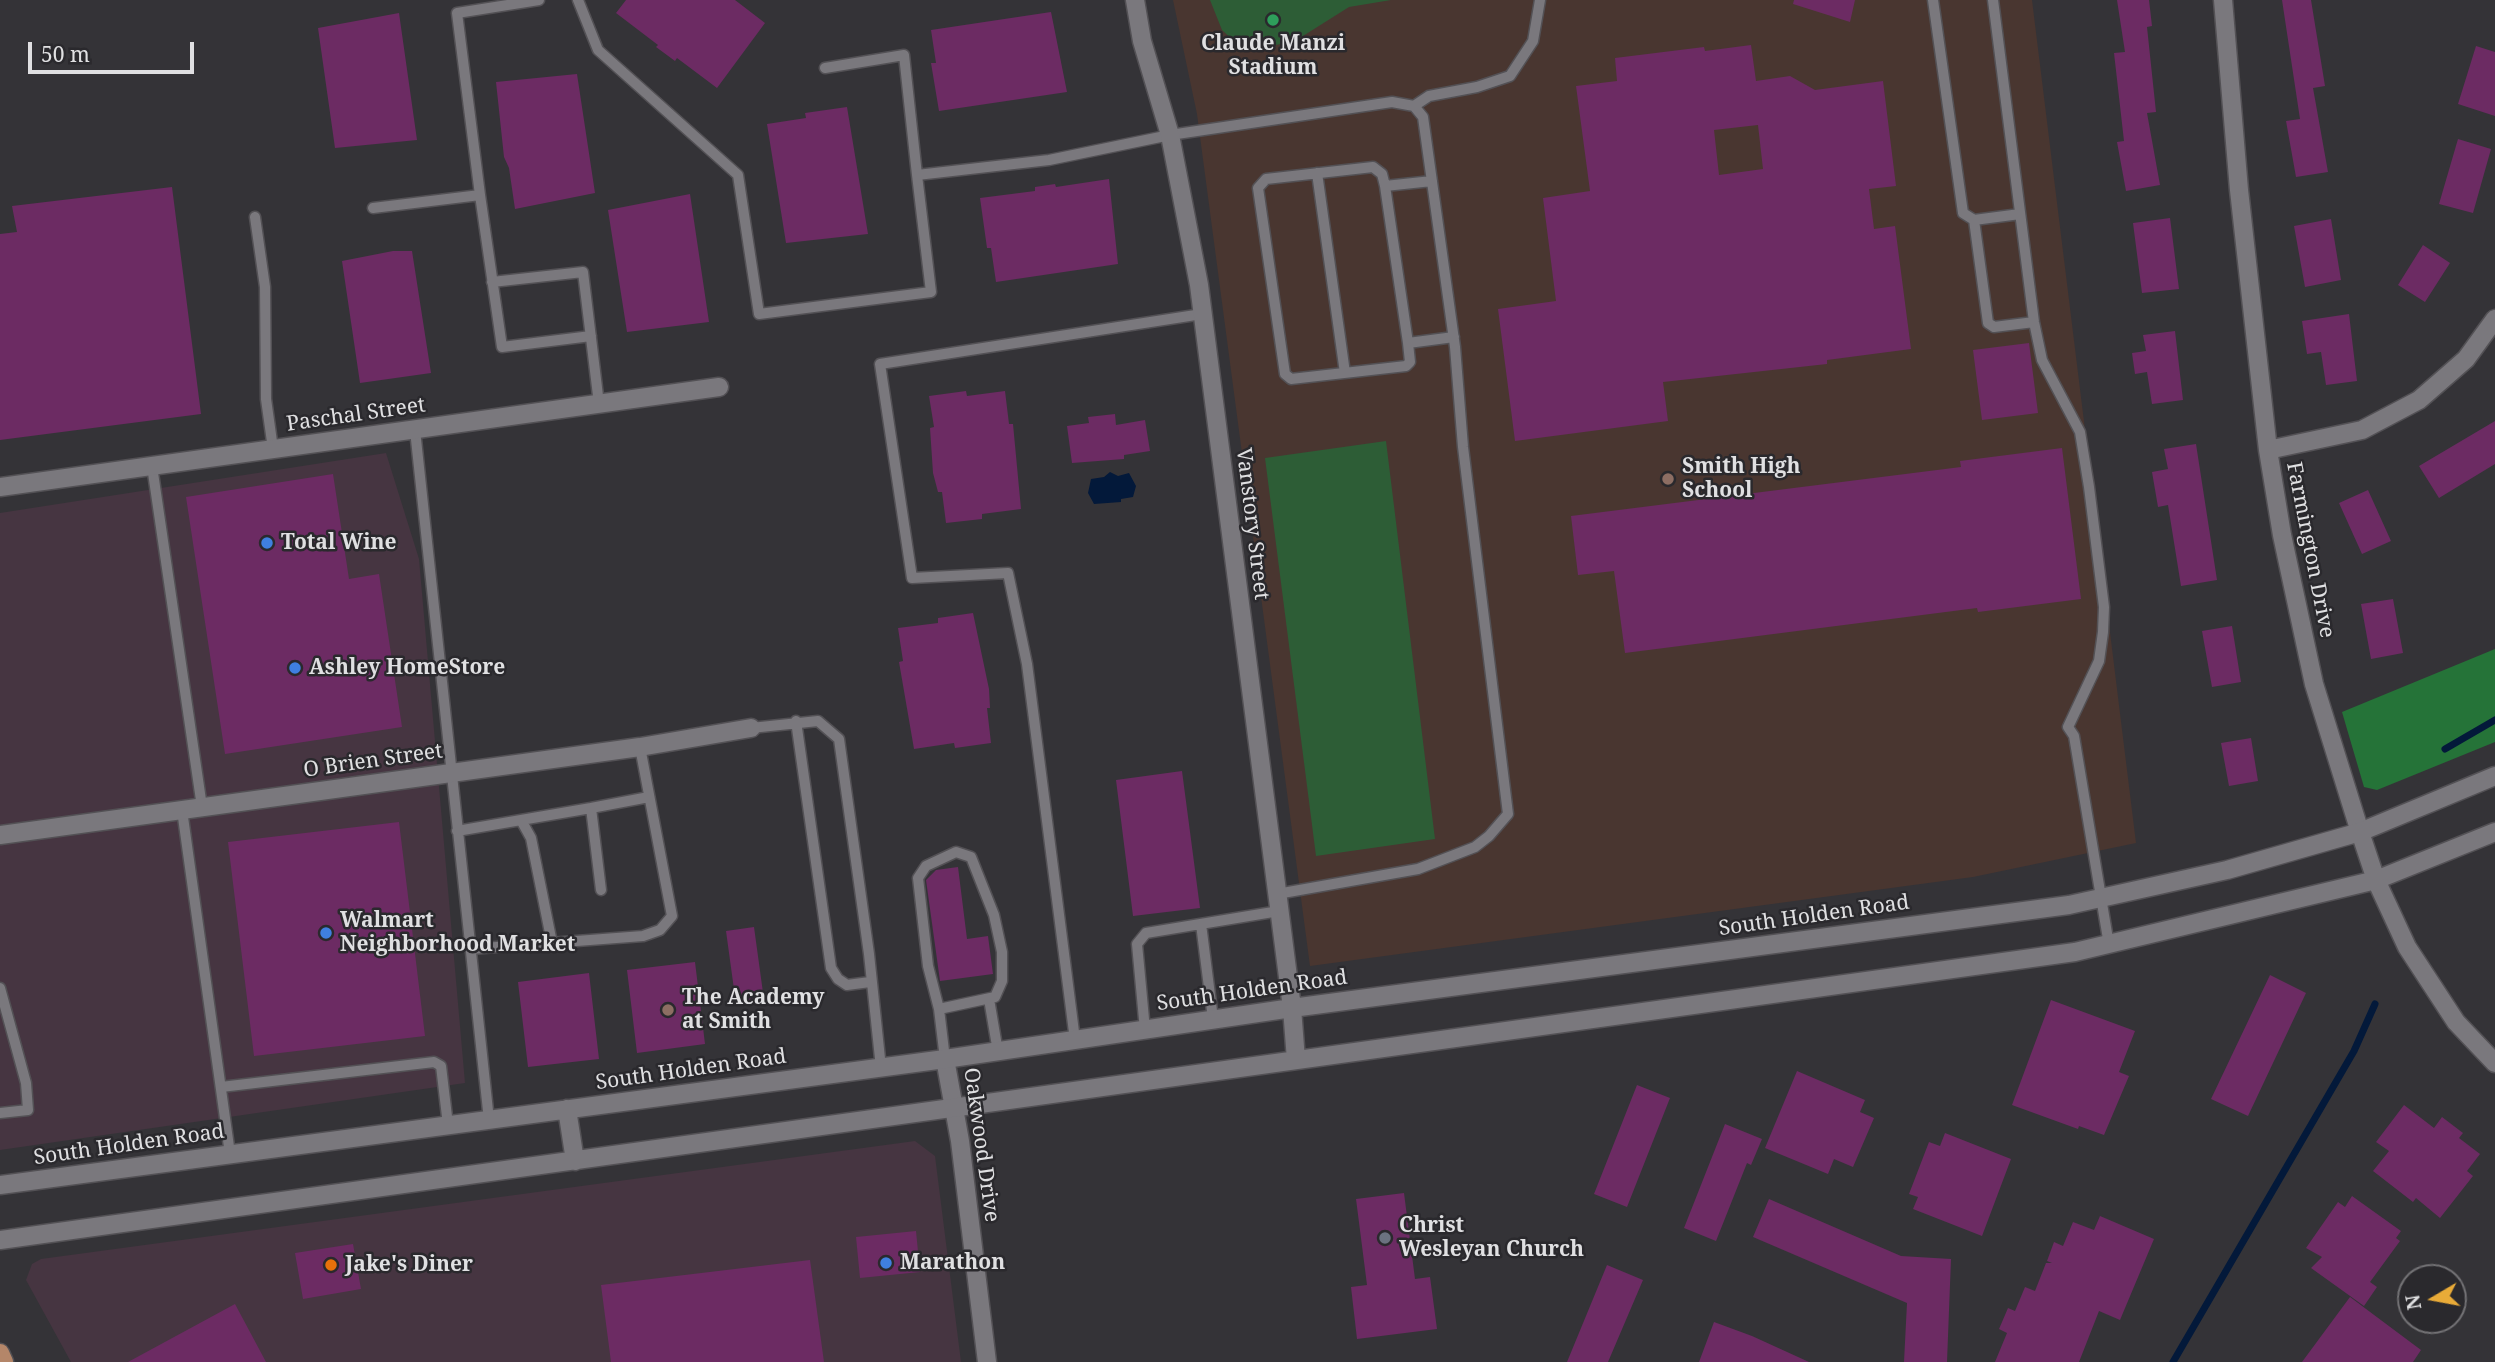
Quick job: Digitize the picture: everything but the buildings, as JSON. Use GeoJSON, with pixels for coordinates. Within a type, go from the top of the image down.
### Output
{"type":"FeatureCollection","features":[{"type":"Feature","properties":{"kind":"main road","name":"Vanstory Street"},"geometry":{"type":"LineString","coordinates":[[1135,0],[1142,41],[1170,135],[1202,314],[1292,1008],[1296,1060]]}},
{"type":"Feature","properties":{"kind":"main road","name":"Farmington Drive"},"geometry":{"type":"LineString","coordinates":[[2223,0],[2239,190],[2268,450],[2282,535],[2314,684],[2376,880],[2407,947],[2456,1022],[2495,1063]]}},
{"type":"Feature","properties":{"kind":"main road"},"geometry":{"type":"LineString","coordinates":[[2268,450],[2362,430],[2419,400],[2466,359],[2495,319]]}},
{"type":"Feature","properties":{"kind":"main road","name":"Paschal Street"},"geometry":{"type":"LineString","coordinates":[[0,487],[719,387]]}},
{"type":"Feature","properties":{"kind":"main road","name":"O Brien Street"},"geometry":{"type":"LineString","coordinates":[[0,835],[640,747],[751,728]]}},
{"type":"Feature","properties":{"kind":"main road","name":"South Holden Road"},"geometry":{"type":"LineString","coordinates":[[0,1185],[881,1068],[1292,1008],[2069,905],[2227,870],[2360,832],[2495,776]]}},
{"type":"Feature","properties":{"kind":"main road"},"geometry":{"type":"LineString","coordinates":[[0,1240],[955,1109],[2109,946],[2376,880],[2495,832]]}},
{"type":"Feature","properties":{"kind":"main road","name":"Oakwood Drive"},"geometry":{"type":"LineString","coordinates":[[945,1059],[955,1109],[987,1362]]}},
{"type":"Feature","properties":{"kind":"main road"},"geometry":{"type":"LineString","coordinates":[[567,1109],[575,1161]]}},
{"type":"Feature","properties":{"kind":"main road"},"geometry":{"type":"LineString","coordinates":[[0,1353],[5,1362]]}},
{"type":"Feature","properties":{"kind":"lane"},"geometry":{"type":"LineString","coordinates":[[539,0],[457,13],[502,347],[591,337]]}},
{"type":"Feature","properties":{"kind":"lane"},"geometry":{"type":"LineString","coordinates":[[578,0],[597,50],[738,175],[759,314],[931,292],[904,55],[825,68]]}},
{"type":"Feature","properties":{"kind":"lane"},"geometry":{"type":"LineString","coordinates":[[1414,106],[1429,96],[1501,81],[1510,76],[1533,41],[1541,0]]}},
{"type":"Feature","properties":{"kind":"lane"},"geometry":{"type":"LineString","coordinates":[[1933,0],[1963,213],[1974,220],[2020,214]]}},
{"type":"Feature","properties":{"kind":"lane"},"geometry":{"type":"LineString","coordinates":[[1993,0],[2034,322],[2042,360],[2080,432],[2104,607],[2099,661],[2068,727],[2074,736],[2109,946]]}},
{"type":"Feature","properties":{"kind":"lane"},"geometry":{"type":"LineString","coordinates":[[916,175],[1049,160],[1170,135],[1392,102],[1414,106],[1423,117],[1455,342],[1463,447],[1508,814],[1489,836],[1475,847],[1430,865],[1201,924],[1146,933],[1137,944],[1145,1030]]}},
{"type":"Feature","properties":{"kind":"lane"},"geometry":{"type":"LineString","coordinates":[[1373,167],[1382,174],[1385,186],[1410,362],[1406,366],[1297,379],[1285,374],[1258,188],[1266,179],[1373,167]]}},
{"type":"Feature","properties":{"kind":"lane"},"geometry":{"type":"LineString","coordinates":[[1317,173],[1345,373]]}},
{"type":"Feature","properties":{"kind":"lane"},"geometry":{"type":"LineString","coordinates":[[1385,186],[1432,181]]}},
{"type":"Feature","properties":{"kind":"lane"},"geometry":{"type":"LineString","coordinates":[[373,208],[480,195]]}},
{"type":"Feature","properties":{"kind":"lane"},"geometry":{"type":"LineString","coordinates":[[255,217],[265,287],[266,399],[273,449]]}},
{"type":"Feature","properties":{"kind":"lane"},"geometry":{"type":"LineString","coordinates":[[1974,220],[1988,323],[1994,327],[2034,322]]}},
{"type":"Feature","properties":{"kind":"lane"},"geometry":{"type":"LineString","coordinates":[[492,282],[583,272],[599,404]]}},
{"type":"Feature","properties":{"kind":"lane"},"geometry":{"type":"LineString","coordinates":[[1075,1040],[1027,664],[1008,573],[912,578],[880,364],[1202,314]]}},
{"type":"Feature","properties":{"kind":"lane"},"geometry":{"type":"LineString","coordinates":[[1408,343],[1455,342]]}},
{"type":"Feature","properties":{"kind":"lane"},"geometry":{"type":"LineString","coordinates":[[415,430],[489,1120]]}},
{"type":"Feature","properties":{"kind":"lane"},"geometry":{"type":"LineString","coordinates":[[152,466],[202,807]]}},
{"type":"Feature","properties":{"kind":"lane"},"geometry":{"type":"LineString","coordinates":[[796,721],[831,968],[838,979],[847,985],[870,982]]}},
{"type":"Feature","properties":{"kind":"lane"},"geometry":{"type":"LineString","coordinates":[[751,728],[796,721],[818,721],[839,739],[869,954],[881,1068]]}},
{"type":"Feature","properties":{"kind":"lane"},"geometry":{"type":"LineString","coordinates":[[470,949],[643,936],[660,930],[672,916],[640,747]]}},
{"type":"Feature","properties":{"kind":"lane"},"geometry":{"type":"LineString","coordinates":[[457,831],[649,797]]}},
{"type":"Feature","properties":{"kind":"lane"},"geometry":{"type":"LineString","coordinates":[[591,808],[601,890]]}},
{"type":"Feature","properties":{"kind":"lane"},"geometry":{"type":"LineString","coordinates":[[182,810],[230,1154]]}},
{"type":"Feature","properties":{"kind":"lane"},"geometry":{"type":"LineString","coordinates":[[521,820],[531,838],[552,943]]}},
{"type":"Feature","properties":{"kind":"lane"},"geometry":{"type":"LineString","coordinates":[[939,1009],[995,997],[1002,981],[1002,952],[994,915],[971,857],[957,852],[947,854],[926,866],[918,878],[929,966],[939,1009],[945,1059]]}},
{"type":"Feature","properties":{"kind":"lane"},"geometry":{"type":"LineString","coordinates":[[1201,924],[1213,1020]]}},
{"type":"Feature","properties":{"kind":"lane"},"geometry":{"type":"LineString","coordinates":[[0,988],[26,1083],[27,1110],[0,1113]]}},
{"type":"Feature","properties":{"kind":"lane"},"geometry":{"type":"LineString","coordinates":[[989,999],[998,1052]]}},
{"type":"Feature","properties":{"kind":"lane"},"geometry":{"type":"LineString","coordinates":[[221,1087],[434,1062],[441,1066],[448,1125]]}},
{"type":"Feature","properties":{"kind":"shaded area","name":"Smith High School"},"geometry":{"type":"Polygon","coordinates":[[[1173,0],[2032,0],[2136,843],[1973,877],[1310,966],[1197,114],[1173,0]]]}},
{"type":"Feature","properties":{"kind":"shaded area"},"geometry":{"type":"Polygon","coordinates":[[[386,453],[419,559],[465,1083],[0,1150],[0,513],[386,453]]]}},
{"type":"Feature","properties":{"kind":"shaded area"},"geometry":{"type":"Polygon","coordinates":[[[915,1141],[935,1156],[961,1362],[71,1362],[26,1280],[32,1264],[41,1259],[915,1141]]]}},
{"type":"Feature","properties":{"kind":"green space","name":"Claude Manzi Stadium"},"geometry":{"type":"Polygon","coordinates":[[[1210,0],[1391,0],[1349,7],[1295,41],[1271,46],[1237,44],[1222,30],[1210,0]]]}},
{"type":"Feature","properties":{"kind":"green space"},"geometry":{"type":"Polygon","coordinates":[[[1386,441],[1435,839],[1316,856],[1265,458],[1386,441]]]}},
{"type":"Feature","properties":{"kind":"green space"},"geometry":{"type":"Polygon","coordinates":[[[2495,649],[2495,742],[2377,790],[2364,787],[2342,712],[2495,649]]]}},
{"type":"Feature","properties":{"kind":"water"},"geometry":{"type":"Polygon","coordinates":[[[1110,472],[1118,476],[1129,473],[1136,486],[1133,497],[1121,499],[1121,502],[1094,504],[1088,493],[1091,479],[1104,477],[1110,472]]]}},
{"type":"Feature","properties":{"kind":"waterway"},"geometry":{"type":"LineString","coordinates":[[2445,749],[2495,720]]}},
{"type":"Feature","properties":{"kind":"waterway"},"geometry":{"type":"LineString","coordinates":[[2173,1362],[2354,1051],[2375,1004]]}},
{"type":"Feature","properties":{"kind":"place","name":"Claude Manzi Stadium"},"geometry":{"type":"Point","coordinates":[1273,20]}},
{"type":"Feature","properties":{"kind":"place","name":"Smith High School"},"geometry":{"type":"Point","coordinates":[1668,479]}},
{"type":"Feature","properties":{"kind":"place","name":"Total Wine"},"geometry":{"type":"Point","coordinates":[267,543]}},
{"type":"Feature","properties":{"kind":"place","name":"Ashley HomeStore"},"geometry":{"type":"Point","coordinates":[295,668]}},
{"type":"Feature","properties":{"kind":"place","name":"Walmart Neighborhood Market"},"geometry":{"type":"Point","coordinates":[326,933]}},
{"type":"Feature","properties":{"kind":"place","name":"The Academy at Smith"},"geometry":{"type":"Point","coordinates":[668,1010]}},
{"type":"Feature","properties":{"kind":"place","name":"Christ Wesleyan Church"},"geometry":{"type":"Point","coordinates":[1385,1238]}},
{"type":"Feature","properties":{"kind":"place","name":"Marathon"},"geometry":{"type":"Point","coordinates":[886,1263]}},
{"type":"Feature","properties":{"kind":"place","name":"Jake's Diner"},"geometry":{"type":"Point","coordinates":[331,1265]}}]}
